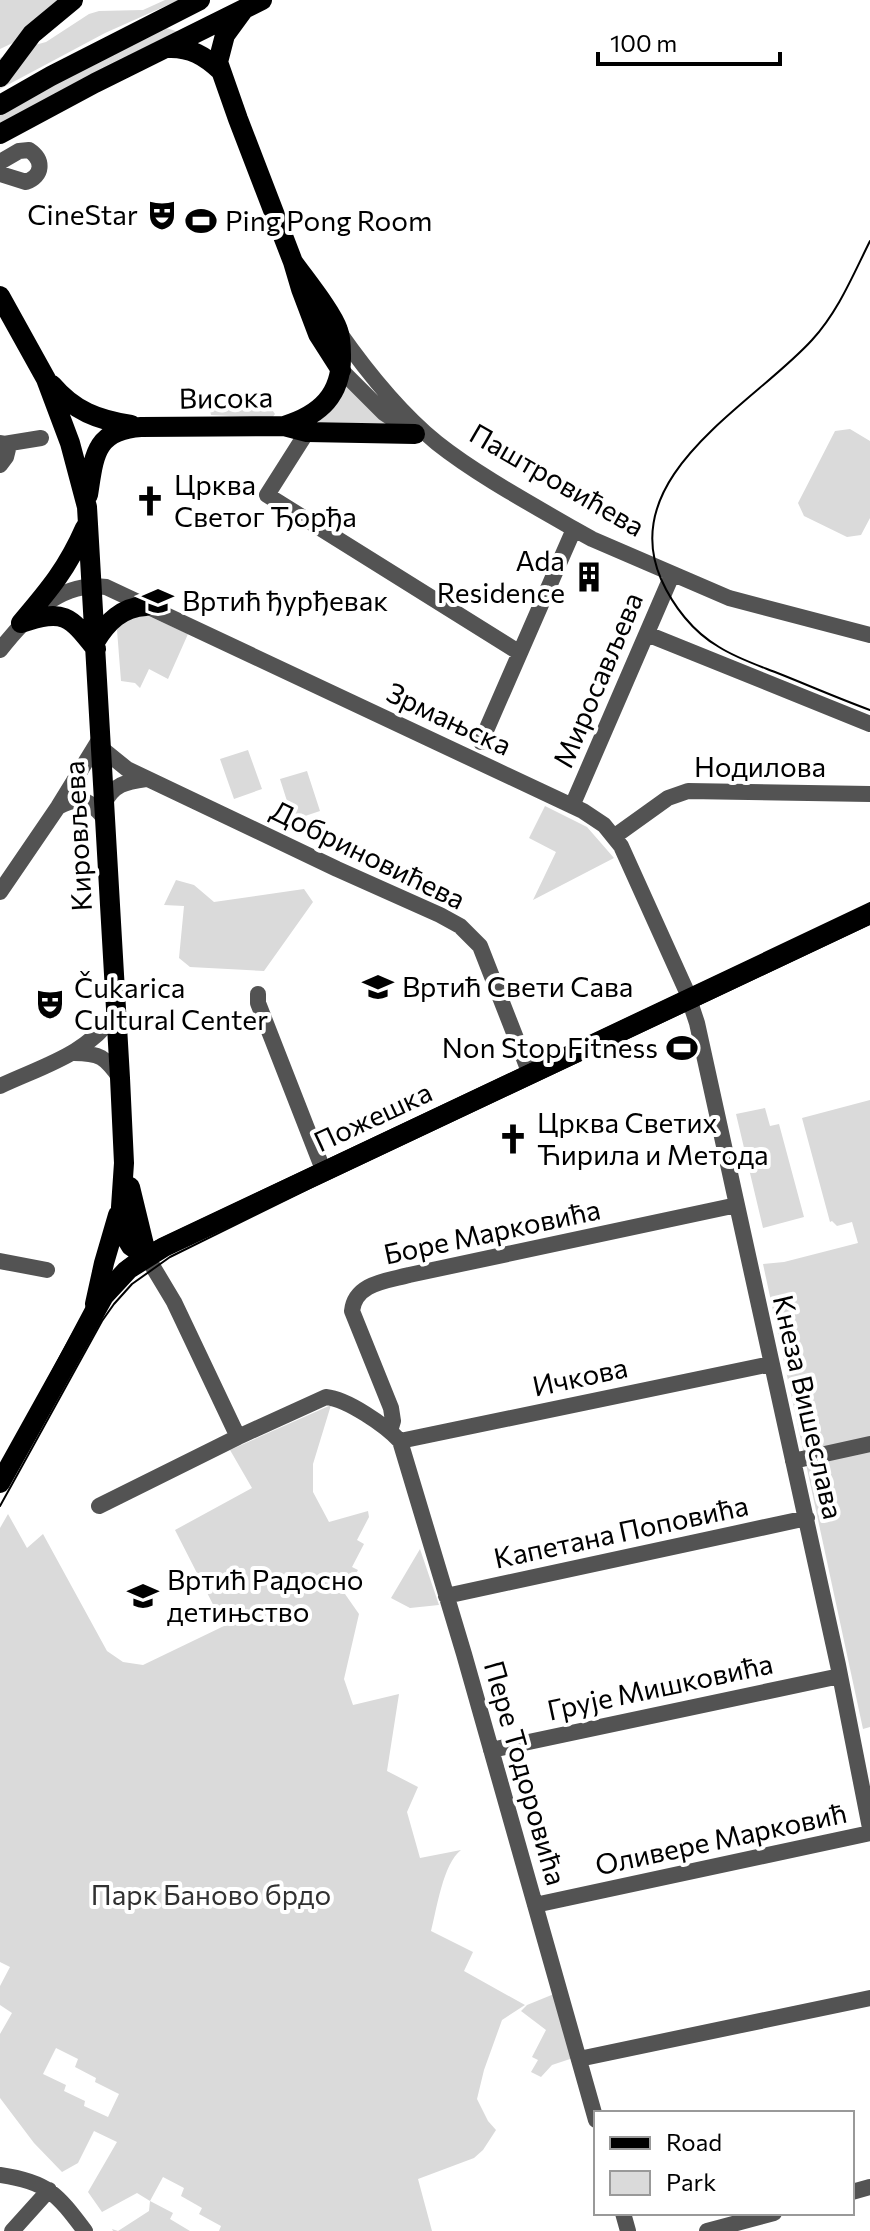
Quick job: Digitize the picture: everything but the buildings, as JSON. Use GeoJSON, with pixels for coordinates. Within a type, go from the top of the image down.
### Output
{"type":"FeatureCollection","features":[{"type":"Feature","properties":{"kind":"main road"},"geometry":{"type":"LineString","coordinates":[[0,77],[32,34],[73,0]]}},
{"type":"Feature","properties":{"kind":"main road"},"geometry":{"type":"LineString","coordinates":[[0,105],[200,0]]}},
{"type":"Feature","properties":{"kind":"main road"},"geometry":{"type":"LineString","coordinates":[[0,134],[253,4]]}},
{"type":"Feature","properties":{"kind":"main road"},"geometry":{"type":"LineString","coordinates":[[164,48],[189,49],[219,66],[225,35],[253,4]]}},
{"type":"Feature","properties":{"kind":"main road"},"geometry":{"type":"LineString","coordinates":[[158,21],[174,20],[199,32]]}},
{"type":"Feature","properties":{"kind":"main road","name":"Паштровићева"},"geometry":{"type":"LineString","coordinates":[[199,32],[208,40],[219,66],[318,334],[341,370]]}},
{"type":"Feature","properties":{"kind":"main road","name":"Паштровићева"},"geometry":{"type":"LineString","coordinates":[[293,262],[339,331]]}},
{"type":"Feature","properties":{"kind":"main road","name":"Кировљева"},"geometry":{"type":"LineString","coordinates":[[0,296],[46,379],[70,443],[87,514],[120,1078],[124,1163],[121,1207],[127,1242],[147,1257]]}},
{"type":"Feature","properties":{"kind":"main road","name":"Висока"},"geometry":{"type":"LineString","coordinates":[[141,427],[284,426],[305,419],[327,402],[337,385],[341,370],[339,331]]}},
{"type":"Feature","properties":{"kind":"main road"},"geometry":{"type":"LineString","coordinates":[[46,379],[65,398],[93,417],[141,427]]}},
{"type":"Feature","properties":{"kind":"main road"},"geometry":{"type":"LineString","coordinates":[[284,426],[307,432],[415,434]]}},
{"type":"Feature","properties":{"kind":"main road","name":"Кировљева"},"geometry":{"type":"LineString","coordinates":[[87,514],[94,456],[98,449],[108,437],[122,429],[141,427]]}},
{"type":"Feature","properties":{"kind":"main road"},"geometry":{"type":"LineString","coordinates":[[21,623],[59,578],[73,556],[87,514]]}},
{"type":"Feature","properties":{"kind":"main road"},"geometry":{"type":"LineString","coordinates":[[21,623],[50,615],[64,617],[96,645],[112,619],[123,611],[146,606]]}},
{"type":"Feature","properties":{"kind":"main road","name":"Пожешка"},"geometry":{"type":"LineString","coordinates":[[0,1483],[92,1315],[129,1269],[147,1257],[870,914]]}},
{"type":"Feature","properties":{"kind":"main road","name":"Кировљева"},"geometry":{"type":"LineString","coordinates":[[124,1163],[147,1257]]}},
{"type":"Feature","properties":{"kind":"main road"},"geometry":{"type":"LineString","coordinates":[[92,1315],[121,1207]]}},
{"type":"Feature","properties":{"kind":"street"},"geometry":{"type":"LineString","coordinates":[[0,162],[19,151],[29,150],[37,157],[40,168],[36,177],[26,182],[0,174]]}},
{"type":"Feature","properties":{"kind":"street","name":"Паштровићева"},"geometry":{"type":"LineString","coordinates":[[339,331],[398,406],[437,443],[574,529],[672,575],[745,604],[870,635]]}},
{"type":"Feature","properties":{"kind":"street","name":"Паштровићева"},"geometry":{"type":"LineString","coordinates":[[341,370],[384,413],[415,434]]}},
{"type":"Feature","properties":{"kind":"street"},"geometry":{"type":"LineString","coordinates":[[307,432],[267,495],[520,653]]}},
{"type":"Feature","properties":{"kind":"street"},"geometry":{"type":"LineString","coordinates":[[415,434],[437,443]]}},
{"type":"Feature","properties":{"kind":"street"},"geometry":{"type":"LineString","coordinates":[[2,452],[41,438]]}},
{"type":"Feature","properties":{"kind":"street"},"geometry":{"type":"LineString","coordinates":[[481,742],[574,529]]}},
{"type":"Feature","properties":{"kind":"street","name":"Миросављева"},"geometry":{"type":"LineString","coordinates":[[572,806],[672,575]]}},
{"type":"Feature","properties":{"kind":"street"},"geometry":{"type":"LineString","coordinates":[[0,650],[21,623],[61,595],[92,586]]}},
{"type":"Feature","properties":{"kind":"street","name":"Зрмањска"},"geometry":{"type":"LineString","coordinates":[[92,586],[106,587],[593,817],[615,836],[621,846],[690,999]]}},
{"type":"Feature","properties":{"kind":"street"},"geometry":{"type":"LineString","coordinates":[[647,634],[870,724]]}},
{"type":"Feature","properties":{"kind":"street"},"geometry":{"type":"LineString","coordinates":[[0,892],[101,743]]}},
{"type":"Feature","properties":{"kind":"street","name":"Добриновићева"},"geometry":{"type":"LineString","coordinates":[[101,743],[127,769],[460,926],[480,946],[530,1074]]}},
{"type":"Feature","properties":{"kind":"street"},"geometry":{"type":"LineString","coordinates":[[58,807],[86,800],[104,812],[111,791],[117,786],[148,778]]}},
{"type":"Feature","properties":{"kind":"street","name":"Нодилова"},"geometry":{"type":"LineString","coordinates":[[615,836],[668,798],[688,791],[870,794]]}},
{"type":"Feature","properties":{"kind":"street"},"geometry":{"type":"LineString","coordinates":[[258,994],[258,1003],[324,1172]]}},
{"type":"Feature","properties":{"kind":"street","name":"Кнеза Вишеслава"},"geometry":{"type":"LineString","coordinates":[[690,999],[807,1518],[870,1831]]}},
{"type":"Feature","properties":{"kind":"street"},"geometry":{"type":"LineString","coordinates":[[0,1086],[73,1053],[95,1039],[116,1013]]}},
{"type":"Feature","properties":{"kind":"street"},"geometry":{"type":"LineString","coordinates":[[73,1053],[100,1056],[110,1063],[120,1078]]}},
{"type":"Feature","properties":{"kind":"street","name":"Боре Марковића"},"geometry":{"type":"LineString","coordinates":[[395,1436],[391,1408],[352,1311],[353,1303],[365,1288],[409,1275],[737,1205]]}},
{"type":"Feature","properties":{"kind":"street"},"geometry":{"type":"LineString","coordinates":[[147,1257],[174,1302],[238,1437]]}},
{"type":"Feature","properties":{"kind":"street"},"geometry":{"type":"LineString","coordinates":[[0,1261],[47,1270]]}},
{"type":"Feature","properties":{"kind":"street","name":"Ичкова"},"geometry":{"type":"LineString","coordinates":[[395,1436],[771,1364]]}},
{"type":"Feature","properties":{"kind":"street"},"geometry":{"type":"LineString","coordinates":[[99,1506],[326,1397],[341,1400],[395,1436]]}},
{"type":"Feature","properties":{"kind":"street","name":"Пере Тодоровића"},"geometry":{"type":"LineString","coordinates":[[395,1436],[446,1596],[594,2113]]}},
{"type":"Feature","properties":{"kind":"street"},"geometry":{"type":"LineString","coordinates":[[793,1461],[870,1444]]}},
{"type":"Feature","properties":{"kind":"street","name":"Капетана Поповића"},"geometry":{"type":"LineString","coordinates":[[446,1596],[807,1518]]}},
{"type":"Feature","properties":{"kind":"street","name":"Грује Мишковића"},"geometry":{"type":"LineString","coordinates":[[491,1750],[840,1676]]}},
{"type":"Feature","properties":{"kind":"street","name":"Оливере Марковић"},"geometry":{"type":"LineString","coordinates":[[535,1905],[870,1831]]}},
{"type":"Feature","properties":{"kind":"street"},"geometry":{"type":"LineString","coordinates":[[579,2059],[870,1998]]}},
{"type":"Feature","properties":{"kind":"street"},"geometry":{"type":"LineString","coordinates":[[0,2175],[31,2181],[49,2190],[85,2231]]}},
{"type":"Feature","properties":{"kind":"street"},"geometry":{"type":"LineString","coordinates":[[12,2231],[49,2190]]}},
{"type":"Feature","properties":{"kind":"street"},"geometry":{"type":"LineString","coordinates":[[707,2231],[767,2215]]}},
{"type":"Feature","properties":{"kind":"green space"},"geometry":{"type":"Polygon","coordinates":[[[0,0],[73,0],[25,37],[0,49],[0,0]]]}},
{"type":"Feature","properties":{"kind":"green space"},"geometry":{"type":"Polygon","coordinates":[[[165,0],[179,0],[105,33],[0,89],[0,58],[46,42],[89,14],[143,10],[165,0]]]}},
{"type":"Feature","properties":{"kind":"green space"},"geometry":{"type":"Polygon","coordinates":[[[163,27],[179,32],[0,126],[0,113],[163,27]]]}},
{"type":"Feature","properties":{"kind":"green space"},"geometry":{"type":"Polygon","coordinates":[[[347,382],[391,424],[315,422],[347,382]]]}},
{"type":"Feature","properties":{"kind":"green space"},"geometry":{"type":"Polygon","coordinates":[[[209,405],[263,406],[270,407],[275,414],[272,418],[211,415],[209,405]]]}},
{"type":"Feature","properties":{"kind":"green space"},"geometry":{"type":"Polygon","coordinates":[[[850,429],[870,441],[870,518],[861,535],[847,537],[804,516],[798,503],[835,431],[850,429]]]}},
{"type":"Feature","properties":{"kind":"green space"},"geometry":{"type":"Polygon","coordinates":[[[144,614],[188,634],[168,679],[149,669],[140,688],[135,683],[121,681],[117,630],[124,620],[144,614]]]}},
{"type":"Feature","properties":{"kind":"green space"},"geometry":{"type":"Polygon","coordinates":[[[248,750],[262,789],[234,799],[220,759],[248,750]]]}},
{"type":"Feature","properties":{"kind":"green space"},"geometry":{"type":"Polygon","coordinates":[[[307,771],[320,811],[293,820],[280,779],[307,771]]]}},
{"type":"Feature","properties":{"kind":"green space"},"geometry":{"type":"Polygon","coordinates":[[[545,806],[587,827],[614,858],[533,900],[556,852],[529,838],[545,806]]]}},
{"type":"Feature","properties":{"kind":"green space"},"geometry":{"type":"Polygon","coordinates":[[[176,880],[194,885],[214,902],[304,889],[313,902],[264,971],[190,967],[179,958],[184,906],[164,905],[176,880]]]}},
{"type":"Feature","properties":{"kind":"green space"},"geometry":{"type":"Polygon","coordinates":[[[870,1100],[870,1727],[863,1729],[763,1264],[784,1262],[858,1243],[852,1222],[837,1226],[830,1222],[802,1118],[870,1100]]]}},
{"type":"Feature","properties":{"kind":"green space"},"geometry":{"type":"Polygon","coordinates":[[[765,1108],[770,1126],[779,1124],[804,1217],[763,1228],[736,1114],[765,1108]]]}},
{"type":"Feature","properties":{"kind":"green space","name":"Парк Баново брдо"},"geometry":{"type":"Polygon","coordinates":[[[331,1405],[313,1464],[313,1492],[329,1522],[368,1511],[369,1517],[357,1540],[364,1544],[352,1567],[358,1570],[345,1594],[359,1614],[344,1679],[353,1705],[399,1694],[387,1771],[418,1787],[407,1812],[420,1858],[461,1850],[445,1876],[431,1931],[473,1952],[464,1971],[525,2005],[502,2020],[477,2099],[496,2130],[474,2158],[418,2179],[432,2231],[219,2231],[221,2226],[199,2214],[202,2208],[181,2196],[184,2188],[163,2177],[150,2201],[137,2193],[102,2212],[88,2192],[117,2142],[94,2131],[78,2163],[62,2172],[34,2143],[0,2098],[0,2034],[12,2013],[0,2005],[0,1986],[10,1967],[0,1962],[0,1528],[8,1514],[27,1548],[43,1534],[107,1651],[123,1662],[143,1665],[224,1626],[175,1530],[252,1488],[230,1450],[331,1405]],[[56,2048],[43,2074],[66,2085],[64,2091],[85,2101],[84,2106],[108,2117],[119,2094],[75,2067],[78,2059],[56,2048]]]}},
{"type":"Feature","properties":{"kind":"green space"},"geometry":{"type":"Polygon","coordinates":[[[420,1549],[439,1605],[410,1608],[391,1598],[420,1549]]]}},
{"type":"Feature","properties":{"kind":"green space"},"geometry":{"type":"Polygon","coordinates":[[[554,1994],[573,2058],[552,2065],[541,2077],[531,2072],[538,2060],[532,2057],[546,2030],[521,2011],[527,2005],[554,1994]]]}},
{"type":"Feature","properties":{"kind":"green space"},"geometry":{"type":"Polygon","coordinates":[[[150,2201],[173,2213],[170,2219],[190,2231],[118,2231],[149,2211],[150,2201]]]}},
{"type":"Feature","properties":{"kind":"tram line"},"geometry":{"type":"LineString","coordinates":[[870,241],[830,318],[812,340],[698,444],[674,475],[657,507],[652,541],[661,579],[671,599],[692,626],[710,641],[741,659],[870,710]]}},
{"type":"Feature","properties":{"kind":"tram line"},"geometry":{"type":"LineString","coordinates":[[0,1470],[95,1291],[120,1264],[140,1249],[870,903]]}},
{"type":"Feature","properties":{"kind":"tram line"},"geometry":{"type":"LineString","coordinates":[[0,1506],[102,1321],[132,1284],[170,1257],[870,924]]}},
{"type":"Feature","properties":{"kind":"place","name":"CineStar"},"geometry":{"type":"Point","coordinates":[162,215]}},
{"type":"Feature","properties":{"kind":"place","name":"Ping Pong Room"},"geometry":{"type":"Point","coordinates":[201,221]}},
{"type":"Feature","properties":{"kind":"place","name":"Црква Светог Ђорђа"},"geometry":{"type":"Point","coordinates":[150,501]}},
{"type":"Feature","properties":{"kind":"place","name":"Ada Residence"},"geometry":{"type":"Point","coordinates":[589,577]}},
{"type":"Feature","properties":{"kind":"place","name":"Вртић ђурђевак"},"geometry":{"type":"Point","coordinates":[158,601]}},
{"type":"Feature","properties":{"kind":"place","name":"Вртић Свети Сава"},"geometry":{"type":"Point","coordinates":[378,987]}},
{"type":"Feature","properties":{"kind":"place","name":"Čukarica Cultural Center"},"geometry":{"type":"Point","coordinates":[50,1004]}},
{"type":"Feature","properties":{"kind":"place","name":"Non Stop Fitness"},"geometry":{"type":"Point","coordinates":[682,1048]}},
{"type":"Feature","properties":{"kind":"place","name":"Црква Светих Ћирила и Метода"},"geometry":{"type":"Point","coordinates":[513,1139]}},
{"type":"Feature","properties":{"kind":"place","name":"Вртић Радосно детињство"},"geometry":{"type":"Point","coordinates":[143,1596]}}]}
